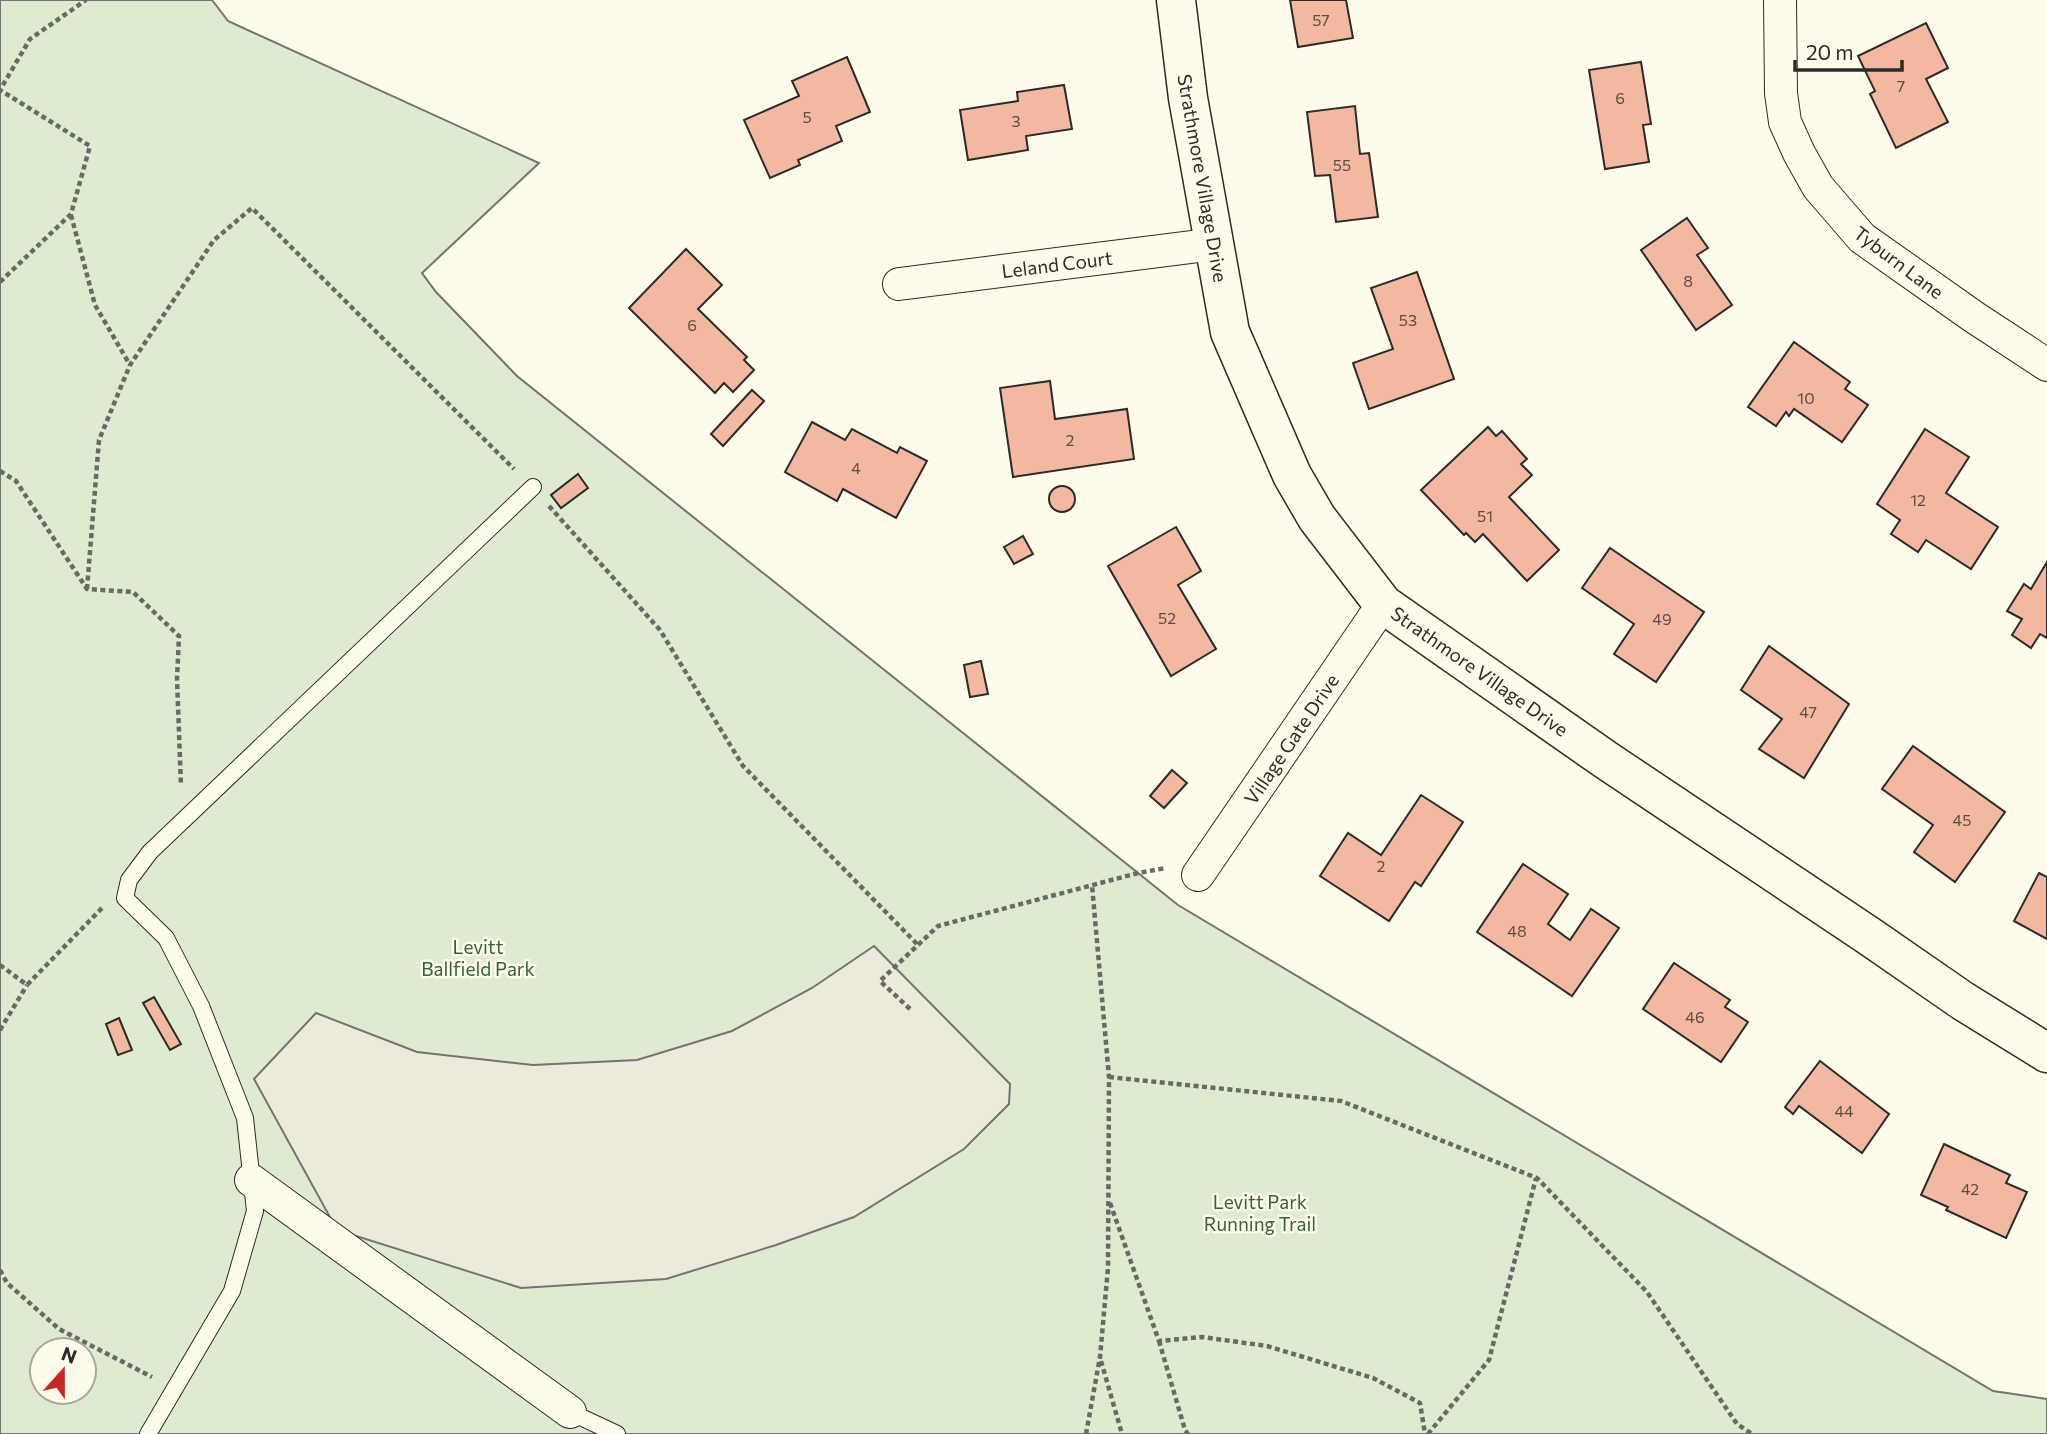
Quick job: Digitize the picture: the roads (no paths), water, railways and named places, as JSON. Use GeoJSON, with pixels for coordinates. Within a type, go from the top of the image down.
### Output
{"type":"FeatureCollection","features":[{"type":"Feature","properties":{"kind":"street","name":"Strathmore Village Drive"},"geometry":{"type":"LineString","coordinates":[[1176,0],[1188,98],[1230,332],[1292,475],[1317,518],[1383,604],[1606,760],[1963,1001],[2047,1053]]}},
{"type":"Feature","properties":{"kind":"street","name":"Tyburn Lane"},"geometry":{"type":"LineString","coordinates":[[1780,0],[1781,93],[1785,122],[1818,187],[1862,238],[2047,365]]}},
{"type":"Feature","properties":{"kind":"street","name":"Leland Court"},"geometry":{"type":"LineString","coordinates":[[899,284],[1215,244]]}},
{"type":"Feature","properties":{"kind":"street","name":"Village Gate Drive"},"geometry":{"type":"LineString","coordinates":[[1203,868],[1383,604]]}},
{"type":"Feature","properties":{"kind":"street"},"geometry":{"type":"LineString","coordinates":[[251,1180],[570,1412]]}},
{"type":"Feature","properties":{"kind":"lane"},"geometry":{"type":"LineString","coordinates":[[148,1434],[232,1291],[255,1211],[245,1118],[201,1006],[166,938],[125,898],[129,880],[150,852],[533,487]]}},
{"type":"Feature","properties":{"kind":"lane"},"geometry":{"type":"LineString","coordinates":[[570,1412],[594,1434]]}},
{"type":"Feature","properties":{"kind":"lane"},"geometry":{"type":"LineString","coordinates":[[570,1412],[617,1434]]}},
{"type":"Feature","properties":{"kind":"park label","name":"Levitt Ballfield Park"},"geometry":{"type":"Point","coordinates":[478,957]}},
{"type":"Feature","properties":{"kind":"park label","name":"Levitt Park Running Trail"},"geometry":{"type":"Point","coordinates":[1260,1212]}}]}
